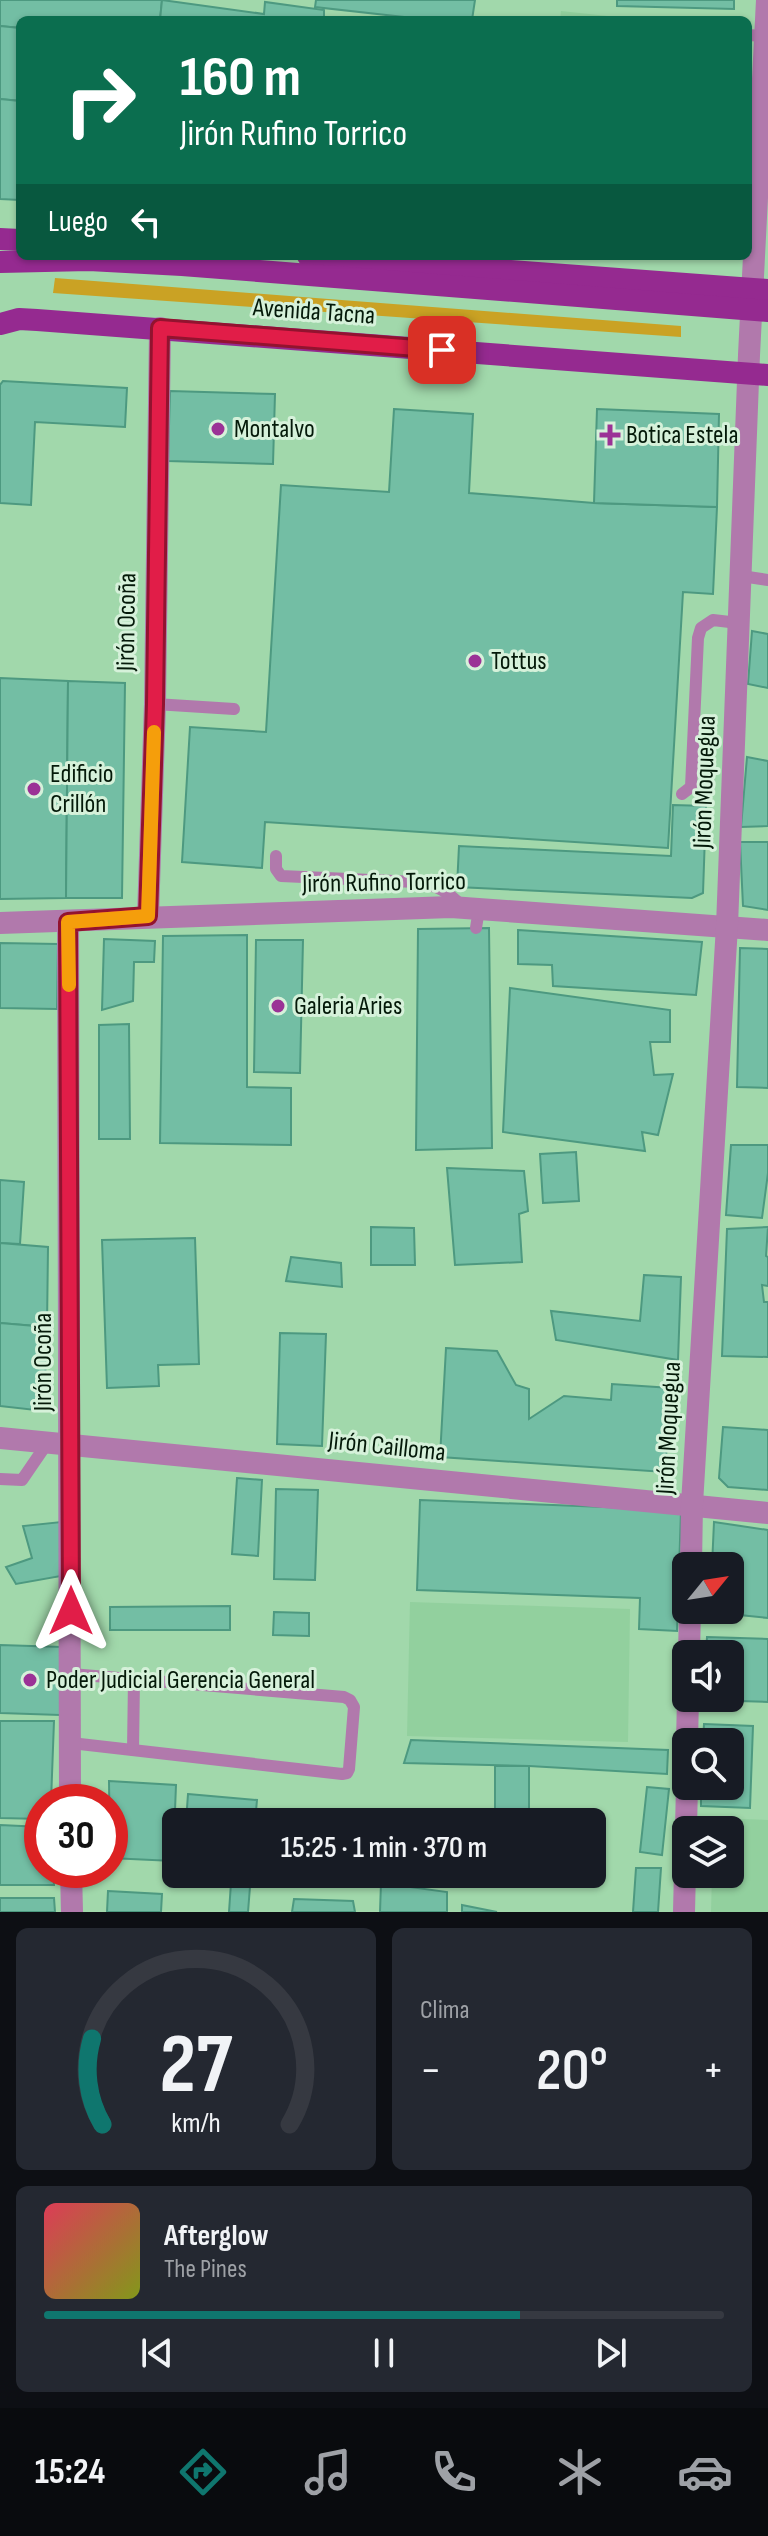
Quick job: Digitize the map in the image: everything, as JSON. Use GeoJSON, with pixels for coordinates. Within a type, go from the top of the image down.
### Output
{"type":"FeatureCollection","features":[{"type":"Feature","properties":{"kind":"main road","name":"Avenida Tacna"},"geometry":{"type":"LineString","coordinates":[[0,262],[89,260],[760,300]]}},
{"type":"Feature","properties":{"kind":"main road"},"geometry":{"type":"LineString","coordinates":[[349,260],[760,300]]}},
{"type":"Feature","properties":{"kind":"main road","name":"Avenida Tacna"},"geometry":{"type":"LineString","coordinates":[[0,324],[19,319],[160,328],[758,374]]}},
{"type":"Feature","properties":{"kind":"street","name":"Jirón Moquegua"},"geometry":{"type":"LineString","coordinates":[[691,1552],[727,926],[738,623],[758,374],[757,36],[767,0]]}},
{"type":"Feature","properties":{"kind":"street","name":"Jirón Ocoña"},"geometry":{"type":"LineString","coordinates":[[148,916],[155,704],[160,328]]}},
{"type":"Feature","properties":{"kind":"street","name":"Jirón Rufino Torrico"},"geometry":{"type":"LineString","coordinates":[[0,923],[148,916],[473,915],[768,930]]}},
{"type":"Feature","properties":{"kind":"street","name":"Jirón Ocoña"},"geometry":{"type":"LineString","coordinates":[[68,922],[59,1443],[71,1674],[70,1784]]}},
{"type":"Feature","properties":{"kind":"street","name":"Jirón Cailloma"},"geometry":{"type":"LineString","coordinates":[[0,1438],[768,1513]]}},
{"type":"Feature","properties":{"kind":"street"},"geometry":{"type":"LineString","coordinates":[[684,1912],[687,1800]]}},
{"type":"Feature","properties":{"kind":"street"},"geometry":{"type":"LineString","coordinates":[[71,1888],[72,1912]]}},
{"type":"Feature","properties":{"kind":"lane"},"geometry":{"type":"LineString","coordinates":[[741,576],[768,580]]}},
{"type":"Feature","properties":{"kind":"lane"},"geometry":{"type":"LineString","coordinates":[[682,794],[691,787],[701,628],[713,620],[738,623]]}},
{"type":"Feature","properties":{"kind":"lane"},"geometry":{"type":"LineString","coordinates":[[155,704],[234,709]]}},
{"type":"Feature","properties":{"kind":"lane"},"geometry":{"type":"LineString","coordinates":[[276,856],[276,869],[281,876],[434,884],[446,890],[473,915]]}},
{"type":"Feature","properties":{"kind":"lane"},"geometry":{"type":"LineString","coordinates":[[0,1479],[22,1480],[59,1443]]}},
{"type":"Feature","properties":{"kind":"lane"},"geometry":{"type":"LineString","coordinates":[[71,1674],[344,1697],[354,1707],[349,1769],[342,1774],[71,1743]]}},
{"type":"Feature","properties":{"kind":"lane"},"geometry":{"type":"LineString","coordinates":[[133,1750],[134,1679]]}},
{"type":"Feature","properties":{"kind":"shaded area"},"geometry":{"type":"Polygon","coordinates":[[[561,11],[608,16],[560,16],[561,11]]]}},
{"type":"Feature","properties":{"kind":"shaded area"},"geometry":{"type":"Polygon","coordinates":[[[55,278],[681,326],[681,337],[53,293],[55,278]]]}},
{"type":"Feature","properties":{"kind":"shaded area"},"geometry":{"type":"Polygon","coordinates":[[[410,1602],[630,1609],[628,1742],[407,1736],[410,1602]]]}},
{"type":"Feature","properties":{"kind":"shaded area"},"geometry":{"type":"Polygon","coordinates":[[[744,1819],[768,1820],[768,1912],[711,1912],[712,1888],[744,1888],[744,1819]]]}},
{"type":"Feature","properties":{"kind":"building"},"geometry":{"type":"Polygon","coordinates":[[[0,0],[162,0],[160,16],[16,16],[16,28],[0,26],[0,0]]]}},
{"type":"Feature","properties":{"kind":"building"},"geometry":{"type":"Polygon","coordinates":[[[162,0],[264,14],[265,2],[324,10],[324,16],[160,16],[162,0]]]}},
{"type":"Feature","properties":{"kind":"building"},"geometry":{"type":"Polygon","coordinates":[[[316,0],[475,0],[473,16],[395,16],[315,7],[316,0]]]}},
{"type":"Feature","properties":{"kind":"building"},"geometry":{"type":"Polygon","coordinates":[[[617,0],[734,0],[734,9],[617,6],[617,0]]]}},
{"type":"Feature","properties":{"kind":"building"},"geometry":{"type":"Polygon","coordinates":[[[0,26],[16,28],[16,101],[0,99],[0,26]]]}},
{"type":"Feature","properties":{"kind":"building"},"geometry":{"type":"Polygon","coordinates":[[[0,99],[16,101],[16,200],[0,199],[0,99]]]}},
{"type":"Feature","properties":{"kind":"building"},"geometry":{"type":"Polygon","coordinates":[[[3,381],[127,388],[125,427],[35,422],[31,505],[0,503],[0,385],[3,381]]]}},
{"type":"Feature","properties":{"kind":"building"},"geometry":{"type":"Polygon","coordinates":[[[170,391],[275,394],[273,464],[168,461],[170,391]]]}},
{"type":"Feature","properties":{"kind":"building","name":"Tottus"},"geometry":{"type":"Polygon","coordinates":[[[394,409],[473,414],[469,493],[594,503],[717,507],[713,594],[683,592],[668,848],[265,822],[262,868],[182,862],[190,727],[266,732],[281,485],[389,492],[394,409]]]}},
{"type":"Feature","properties":{"kind":"building"},"geometry":{"type":"Polygon","coordinates":[[[597,409],[719,414],[717,507],[594,503],[597,409]]]}},
{"type":"Feature","properties":{"kind":"building"},"geometry":{"type":"Polygon","coordinates":[[[752,631],[768,634],[768,688],[748,684],[752,631]]]}},
{"type":"Feature","properties":{"kind":"building","name":"Edificio Crillón"},"geometry":{"type":"Polygon","coordinates":[[[0,678],[68,681],[66,898],[0,899],[0,678]]]}},
{"type":"Feature","properties":{"kind":"building"},"geometry":{"type":"Polygon","coordinates":[[[68,681],[125,683],[122,898],[66,898],[68,681]]]}},
{"type":"Feature","properties":{"kind":"building"},"geometry":{"type":"Polygon","coordinates":[[[747,757],[768,761],[768,826],[741,827],[747,757]]]}},
{"type":"Feature","properties":{"kind":"building"},"geometry":{"type":"Polygon","coordinates":[[[673,805],[706,806],[703,893],[692,898],[457,887],[459,846],[671,856],[673,805]]]}},
{"type":"Feature","properties":{"kind":"building"},"geometry":{"type":"Polygon","coordinates":[[[740,842],[768,842],[768,910],[743,906],[740,842]]]}},
{"type":"Feature","properties":{"kind":"building"},"geometry":{"type":"Polygon","coordinates":[[[489,928],[492,1148],[416,1150],[418,929],[489,928]]]}},
{"type":"Feature","properties":{"kind":"building"},"geometry":{"type":"Polygon","coordinates":[[[518,930],[702,942],[696,995],[553,986],[552,965],[518,964],[518,930]]]}},
{"type":"Feature","properties":{"kind":"building"},"geometry":{"type":"Polygon","coordinates":[[[247,935],[247,1087],[291,1088],[291,1145],[160,1143],[163,936],[247,935]]]}},
{"type":"Feature","properties":{"kind":"building"},"geometry":{"type":"Polygon","coordinates":[[[104,939],[155,941],[154,962],[134,962],[133,1001],[102,1010],[104,939]]]}},
{"type":"Feature","properties":{"kind":"building","name":"Galeria Aries"},"geometry":{"type":"Polygon","coordinates":[[[256,940],[303,940],[300,1073],[254,1072],[256,940]]]}},
{"type":"Feature","properties":{"kind":"building"},"geometry":{"type":"Polygon","coordinates":[[[0,943],[58,944],[57,1009],[0,1008],[0,943]]]}},
{"type":"Feature","properties":{"kind":"building"},"geometry":{"type":"Polygon","coordinates":[[[740,948],[768,949],[768,1088],[737,1087],[740,948]]]}},
{"type":"Feature","properties":{"kind":"building"},"geometry":{"type":"Polygon","coordinates":[[[510,988],[670,1010],[670,1042],[650,1042],[654,1075],[673,1074],[658,1135],[642,1132],[645,1151],[503,1132],[510,988]]]}},
{"type":"Feature","properties":{"kind":"building"},"geometry":{"type":"Polygon","coordinates":[[[129,1024],[130,1139],[99,1139],[99,1025],[129,1024]]]}},
{"type":"Feature","properties":{"kind":"building"},"geometry":{"type":"Polygon","coordinates":[[[731,1145],[768,1145],[762,1218],[726,1215],[731,1145]]]}},
{"type":"Feature","properties":{"kind":"building"},"geometry":{"type":"Polygon","coordinates":[[[576,1152],[579,1201],[543,1203],[540,1154],[576,1152]]]}},
{"type":"Feature","properties":{"kind":"building"},"geometry":{"type":"Polygon","coordinates":[[[447,1168],[524,1171],[528,1211],[519,1214],[522,1262],[455,1265],[447,1168]]]}},
{"type":"Feature","properties":{"kind":"building"},"geometry":{"type":"Polygon","coordinates":[[[0,1180],[24,1182],[20,1244],[0,1243],[0,1180]]]}},
{"type":"Feature","properties":{"kind":"building"},"geometry":{"type":"Polygon","coordinates":[[[371,1227],[414,1228],[415,1265],[371,1265],[371,1227]]]}},
{"type":"Feature","properties":{"kind":"building"},"geometry":{"type":"Polygon","coordinates":[[[768,1227],[768,1286],[762,1285],[764,1302],[768,1302],[768,1357],[722,1356],[727,1229],[768,1227]]]}},
{"type":"Feature","properties":{"kind":"building"},"geometry":{"type":"Polygon","coordinates":[[[195,1238],[199,1364],[158,1365],[159,1386],[107,1388],[102,1240],[195,1238]]]}},
{"type":"Feature","properties":{"kind":"building"},"geometry":{"type":"Polygon","coordinates":[[[0,1243],[48,1247],[47,1327],[0,1323],[0,1243]]]}},
{"type":"Feature","properties":{"kind":"building"},"geometry":{"type":"Polygon","coordinates":[[[291,1257],[341,1263],[342,1287],[286,1281],[291,1257]]]}},
{"type":"Feature","properties":{"kind":"building"},"geometry":{"type":"Polygon","coordinates":[[[644,1275],[681,1277],[678,1360],[556,1340],[551,1311],[640,1321],[644,1275]]]}},
{"type":"Feature","properties":{"kind":"building"},"geometry":{"type":"Polygon","coordinates":[[[0,1323],[47,1327],[44,1411],[0,1406],[0,1323]]]}},
{"type":"Feature","properties":{"kind":"building"},"geometry":{"type":"Polygon","coordinates":[[[280,1333],[326,1334],[322,1446],[277,1444],[280,1333]]]}},
{"type":"Feature","properties":{"kind":"building"},"geometry":{"type":"Polygon","coordinates":[[[446,1348],[497,1351],[516,1385],[529,1389],[529,1419],[564,1396],[611,1400],[612,1384],[671,1388],[665,1472],[440,1457],[446,1348]]]}},
{"type":"Feature","properties":{"kind":"building"},"geometry":{"type":"Polygon","coordinates":[[[723,1427],[768,1430],[768,1490],[728,1487],[719,1478],[723,1427]]]}},
{"type":"Feature","properties":{"kind":"building"},"geometry":{"type":"Polygon","coordinates":[[[237,1478],[262,1480],[258,1556],[232,1554],[237,1478]]]}},
{"type":"Feature","properties":{"kind":"building"},"geometry":{"type":"Polygon","coordinates":[[[276,1489],[318,1490],[315,1580],[274,1579],[276,1489]]]}},
{"type":"Feature","properties":{"kind":"building"},"geometry":{"type":"Polygon","coordinates":[[[420,1500],[681,1510],[680,1552],[672,1552],[672,1624],[677,1624],[677,1631],[639,1629],[640,1598],[417,1590],[420,1500]]]}},
{"type":"Feature","properties":{"kind":"building"},"geometry":{"type":"Polygon","coordinates":[[[61,1522],[61,1576],[16,1584],[6,1567],[32,1558],[23,1526],[61,1522]]]}},
{"type":"Feature","properties":{"kind":"building"},"geometry":{"type":"Polygon","coordinates":[[[714,1522],[768,1530],[768,1618],[744,1616],[744,1552],[713,1552],[714,1522]]]}},
{"type":"Feature","properties":{"kind":"building"},"geometry":{"type":"Polygon","coordinates":[[[230,1606],[230,1630],[110,1630],[110,1607],[230,1606]]]}},
{"type":"Feature","properties":{"kind":"building"},"geometry":{"type":"Polygon","coordinates":[[[274,1612],[309,1613],[309,1636],[273,1635],[274,1612]]]}},
{"type":"Feature","properties":{"kind":"building"},"geometry":{"type":"Polygon","coordinates":[[[707,1637],[768,1639],[768,1702],[744,1701],[744,1640],[707,1640],[707,1637]]]}},
{"type":"Feature","properties":{"kind":"building","name":"Poder Judicial Gerencia General"},"geometry":{"type":"Polygon","coordinates":[[[0,1645],[62,1647],[60,1715],[0,1713],[0,1645]]]}},
{"type":"Feature","properties":{"kind":"building"},"geometry":{"type":"Polygon","coordinates":[[[0,1721],[54,1721],[52,1784],[24,1784],[24,1819],[0,1818],[0,1721]]]}},
{"type":"Feature","properties":{"kind":"building"},"geometry":{"type":"Polygon","coordinates":[[[704,1724],[753,1726],[750,1808],[701,1806],[701,1800],[744,1800],[744,1728],[704,1728],[704,1724]]]}},
{"type":"Feature","properties":{"kind":"building"},"geometry":{"type":"Polygon","coordinates":[[[411,1740],[668,1750],[667,1774],[404,1763],[411,1740]]]}},
{"type":"Feature","properties":{"kind":"building"},"geometry":{"type":"Polygon","coordinates":[[[495,1766],[529,1766],[529,1808],[495,1808],[495,1766]]]}},
{"type":"Feature","properties":{"kind":"building"},"geometry":{"type":"Polygon","coordinates":[[[109,1781],[176,1785],[175,1808],[162,1808],[162,1860],[128,1859],[128,1784],[109,1784],[109,1781]]]}},
{"type":"Feature","properties":{"kind":"building"},"geometry":{"type":"Polygon","coordinates":[[[647,1787],[669,1789],[662,1855],[640,1852],[647,1787]]]}},
{"type":"Feature","properties":{"kind":"building"},"geometry":{"type":"Polygon","coordinates":[[[188,1794],[257,1800],[256,1808],[187,1808],[188,1794]]]}},
{"type":"Feature","properties":{"kind":"building"},"geometry":{"type":"Polygon","coordinates":[[[0,1825],[24,1826],[24,1885],[0,1885],[0,1825]]]}},
{"type":"Feature","properties":{"kind":"building"},"geometry":{"type":"Polygon","coordinates":[[[636,1868],[661,1868],[658,1912],[633,1912],[636,1868]]]}},
{"type":"Feature","properties":{"kind":"building"},"geometry":{"type":"Polygon","coordinates":[[[231,1888],[250,1888],[248,1912],[229,1912],[231,1888]]]}},
{"type":"Feature","properties":{"kind":"building"},"geometry":{"type":"Polygon","coordinates":[[[381,1888],[447,1892],[447,1912],[380,1912],[381,1888]]]}},
{"type":"Feature","properties":{"kind":"building"},"geometry":{"type":"Polygon","coordinates":[[[108,1891],[162,1894],[161,1912],[107,1912],[108,1891]]]}},
{"type":"Feature","properties":{"kind":"building"},"geometry":{"type":"Polygon","coordinates":[[[0,1898],[54,1898],[55,1912],[0,1912],[0,1898]]]}},
{"type":"Feature","properties":{"kind":"building"},"geometry":{"type":"Polygon","coordinates":[[[294,1899],[353,1901],[355,1912],[292,1912],[294,1899]]]}},
{"type":"Feature","properties":{"kind":"building"},"geometry":{"type":"Polygon","coordinates":[[[462,1905],[497,1912],[462,1912],[462,1905]]]}},
{"type":"Feature","properties":{"kind":"slow traffic"},"geometry":{"type":"LineString","coordinates":[[69,985],[68,922],[148,916],[154,732]]}},
{"type":"Feature","properties":{"kind":"place","name":"Montalvo"},"geometry":{"type":"Point","coordinates":[218,429]}},
{"type":"Feature","properties":{"kind":"place","name":"Botica Estela"},"geometry":{"type":"Point","coordinates":[610,435]}},
{"type":"Feature","properties":{"kind":"place","name":"Tottus"},"geometry":{"type":"Point","coordinates":[475,661]}},
{"type":"Feature","properties":{"kind":"place","name":"Edificio Crillón"},"geometry":{"type":"Point","coordinates":[34,789]}},
{"type":"Feature","properties":{"kind":"place","name":"Galeria Aries"},"geometry":{"type":"Point","coordinates":[278,1006]}},
{"type":"Feature","properties":{"kind":"place","name":"Poder Judicial Gerencia General"},"geometry":{"type":"Point","coordinates":[30,1680]}},
{"type":"Feature","properties":{"kind":"route"},"geometry":{"type":"LineString","coordinates":[[71,1611],[68,922],[148,916],[155,704],[160,328],[442,350]]}}]}
